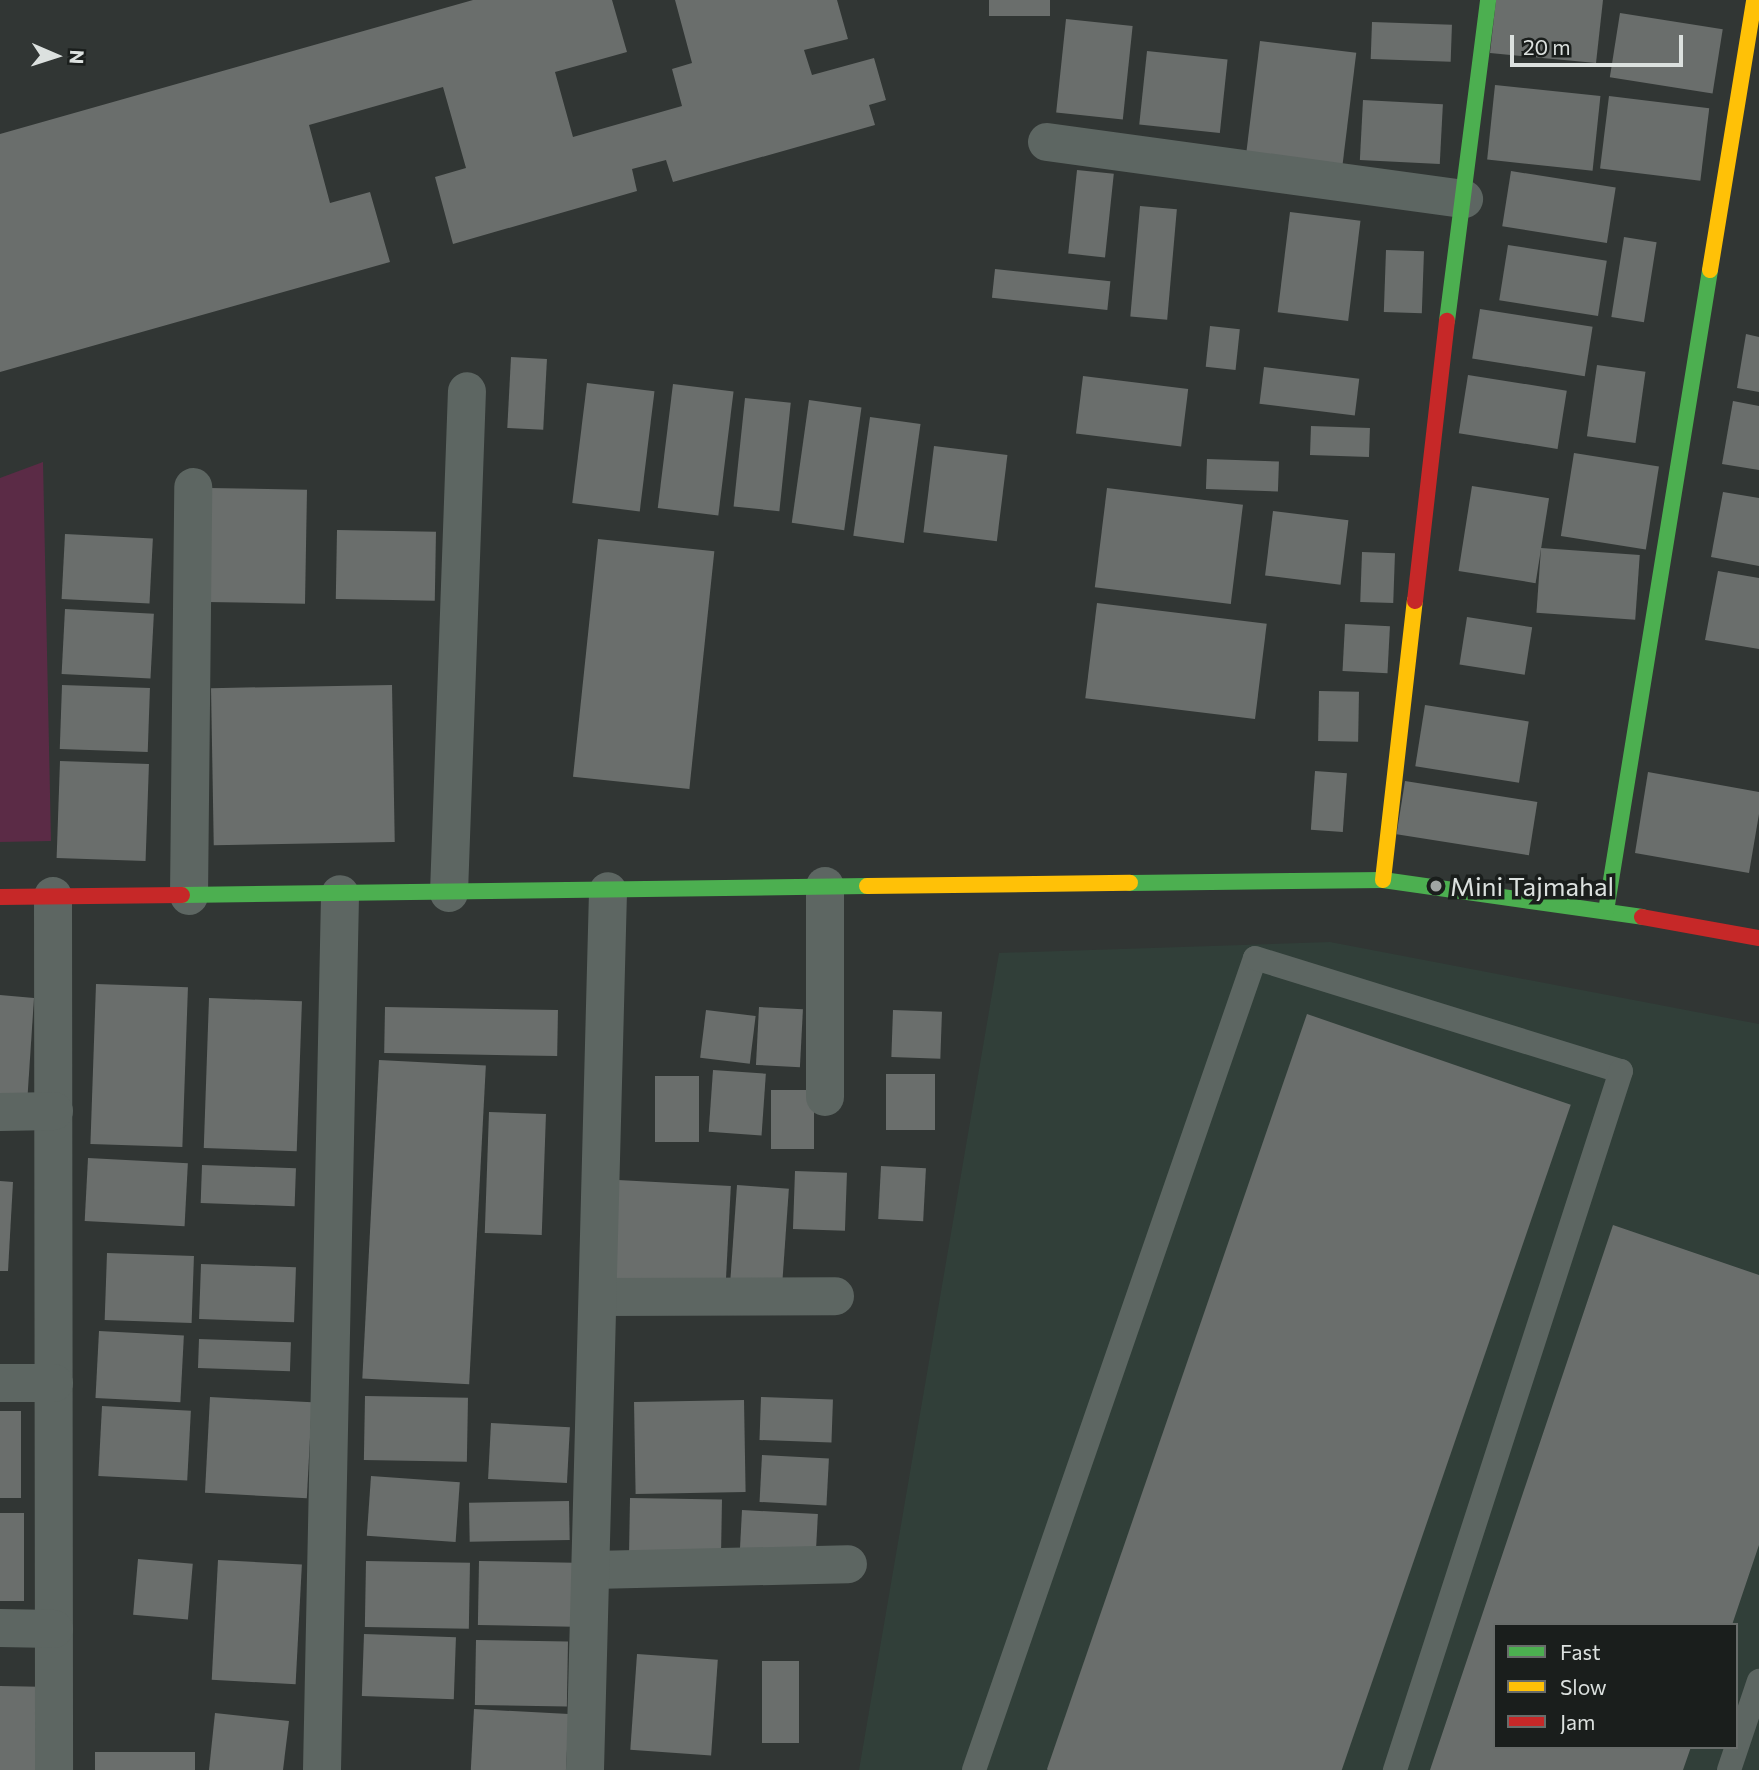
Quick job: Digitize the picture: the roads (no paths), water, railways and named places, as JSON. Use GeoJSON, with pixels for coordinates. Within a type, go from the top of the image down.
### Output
{"type":"FeatureCollection","features":[{"type":"Feature","properties":{"kind":"street"},"geometry":{"type":"LineString","coordinates":[[1383,880],[1447,317],[1488,0]]}},
{"type":"Feature","properties":{"kind":"street"},"geometry":{"type":"LineString","coordinates":[[1606,911],[1754,0]]}},
{"type":"Feature","properties":{"kind":"street"},"geometry":{"type":"LineString","coordinates":[[1047,142],[1464,199]]}},
{"type":"Feature","properties":{"kind":"street"},"geometry":{"type":"LineString","coordinates":[[449,893],[467,391]]}},
{"type":"Feature","properties":{"kind":"street"},"geometry":{"type":"LineString","coordinates":[[189,895],[193,487]]}},
{"type":"Feature","properties":{"kind":"street"},"geometry":{"type":"LineString","coordinates":[[0,897],[1383,880],[1606,911],[1759,938]]}},
{"type":"Feature","properties":{"kind":"street"},"geometry":{"type":"LineString","coordinates":[[825,886],[825,1097]]}},
{"type":"Feature","properties":{"kind":"street"},"geometry":{"type":"LineString","coordinates":[[585,1770],[593,1570],[608,891]]}},
{"type":"Feature","properties":{"kind":"street"},"geometry":{"type":"LineString","coordinates":[[322,1770],[340,894]]}},
{"type":"Feature","properties":{"kind":"street"},"geometry":{"type":"LineString","coordinates":[[53,896],[54,1770]]}},
{"type":"Feature","properties":{"kind":"street"},"geometry":{"type":"LineString","coordinates":[[0,1112],[54,1111]]}},
{"type":"Feature","properties":{"kind":"street"},"geometry":{"type":"LineString","coordinates":[[598,1297],[835,1296]]}},
{"type":"Feature","properties":{"kind":"street"},"geometry":{"type":"LineString","coordinates":[[0,1383],[54,1383]]}},
{"type":"Feature","properties":{"kind":"street"},"geometry":{"type":"LineString","coordinates":[[593,1570],[848,1564]]}},
{"type":"Feature","properties":{"kind":"street"},"geometry":{"type":"LineString","coordinates":[[0,1629],[54,1629]]}},
{"type":"Feature","properties":{"kind":"lane"},"geometry":{"type":"LineString","coordinates":[[974,1770],[1255,958],[1621,1071],[1395,1770]]}},
{"type":"Feature","properties":{"kind":"lane"},"geometry":{"type":"LineString","coordinates":[[1738,1743],[1759,1681]]}},
{"type":"Feature","properties":{"kind":"lane"},"geometry":{"type":"LineString","coordinates":[[1729,1770],[1736,1749]]}},
{"type":"Feature","properties":{"kind":"place","name":"Mini Tajmahal"},"geometry":{"type":"Point","coordinates":[1436,886]}}]}
